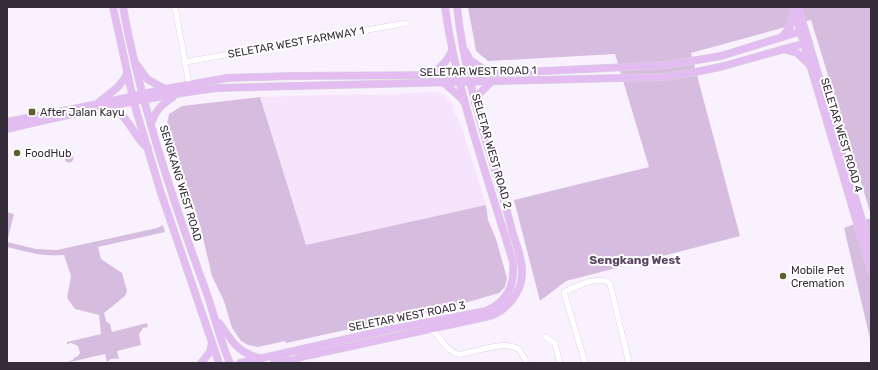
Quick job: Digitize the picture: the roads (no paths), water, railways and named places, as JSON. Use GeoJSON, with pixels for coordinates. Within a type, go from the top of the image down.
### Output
{"type":"FeatureCollection","features":[{"type":"Feature","properties":{"kind":"main road","name":"SENGKANG WEST ROAD"},"geometry":{"type":"LineString","coordinates":[[113,7],[133,99],[175,235],[219,363]]}},
{"type":"Feature","properties":{"kind":"main road","name":"SENGKANG WEST ROAD"},"geometry":{"type":"LineString","coordinates":[[123,7],[143,97],[151,124],[187,241],[230,363]]}},
{"type":"Feature","properties":{"kind":"main road","name":"SELETAR WEST ROAD 2"},"geometry":{"type":"LineString","coordinates":[[445,7],[452,51],[466,105],[503,231]]}},
{"type":"Feature","properties":{"kind":"main road","name":"SELETAR WEST ROAD 2"},"geometry":{"type":"LineString","coordinates":[[457,7],[463,48],[475,103],[512,229]]}},
{"type":"Feature","properties":{"kind":"main road"},"geometry":{"type":"LineString","coordinates":[[780,38],[790,27],[795,9]]}},
{"type":"Feature","properties":{"kind":"main road","name":"SELETAR WEST ROAD 4"},"geometry":{"type":"LineString","coordinates":[[795,9],[871,250]]}},
{"type":"Feature","properties":{"kind":"main road","name":"SELETAR WEST ROAD 1"},"geometry":{"type":"LineString","coordinates":[[143,97],[176,91],[217,88],[444,83],[468,74],[668,65],[721,56],[803,31]]}},
{"type":"Feature","properties":{"kind":"main road","name":"SELETAR WEST ROAD 4"},"geometry":{"type":"LineString","coordinates":[[806,42],[810,65],[871,270]]}},
{"type":"Feature","properties":{"kind":"main road","name":"SELETAR WEST ROAD 1"},"geometry":{"type":"LineString","coordinates":[[143,97],[165,89],[176,91],[189,81],[227,78],[428,75],[460,78],[470,82],[492,82],[663,77],[703,71],[806,42]]}},
{"type":"Feature","properties":{"kind":"main road"},"geometry":{"type":"LineString","coordinates":[[463,48],[470,60],[489,73]]}},
{"type":"Feature","properties":{"kind":"main road"},"geometry":{"type":"LineString","coordinates":[[783,49],[797,53],[810,65]]}},
{"type":"Feature","properties":{"kind":"main road"},"geometry":{"type":"LineString","coordinates":[[428,75],[438,70],[446,62],[452,51]]}},
{"type":"Feature","properties":{"kind":"main road"},"geometry":{"type":"LineString","coordinates":[[135,62],[147,79],[165,89]]}},
{"type":"Feature","properties":{"kind":"main road"},"geometry":{"type":"LineString","coordinates":[[98,104],[123,82],[127,74]]}},
{"type":"Feature","properties":{"kind":"main road"},"geometry":{"type":"LineString","coordinates":[[475,103],[478,95],[492,82]]}},
{"type":"Feature","properties":{"kind":"main road"},"geometry":{"type":"LineString","coordinates":[[444,83],[458,95],[466,105]]}},
{"type":"Feature","properties":{"kind":"main road"},"geometry":{"type":"LineString","coordinates":[[151,124],[153,116],[159,108],[176,91]]}},
{"type":"Feature","properties":{"kind":"main road"},"geometry":{"type":"LineString","coordinates":[[7,122],[98,104],[143,97]]}},
{"type":"Feature","properties":{"kind":"main road"},"geometry":{"type":"LineString","coordinates":[[7,129],[109,107],[133,99]]}},
{"type":"Feature","properties":{"kind":"main road"},"geometry":{"type":"LineString","coordinates":[[109,107],[121,115],[140,143],[148,148]]}},
{"type":"Feature","properties":{"kind":"main road","name":"SELETAR WEST ROAD 3"},"geometry":{"type":"LineString","coordinates":[[274,363],[431,330],[494,315],[513,299],[522,280],[522,268],[512,229]]}},
{"type":"Feature","properties":{"kind":"main road","name":"SELETAR WEST ROAD 3"},"geometry":{"type":"LineString","coordinates":[[240,363],[431,321],[486,311],[495,307],[504,299],[513,282],[514,275],[513,262],[503,231]]}},
{"type":"Feature","properties":{"kind":"main road"},"geometry":{"type":"LineString","coordinates":[[215,318],[238,349],[246,355],[259,358]]}},
{"type":"Feature","properties":{"kind":"main road"},"geometry":{"type":"LineString","coordinates":[[201,363],[210,352],[212,343]]}},
{"type":"Feature","properties":{"kind":"main road","name":"SELETAR WEST ROAD 3"},"geometry":{"type":"LineString","coordinates":[[286,363],[301,357]]}},
{"type":"Feature","properties":{"kind":"street"},"geometry":{"type":"LineString","coordinates":[[175,7],[189,81]]}},
{"type":"Feature","properties":{"kind":"street","name":"SELETAR WEST FARMWAY 1"},"geometry":{"type":"LineString","coordinates":[[186,62],[407,23]]}},
{"type":"Feature","properties":{"kind":"street"},"geometry":{"type":"LineString","coordinates":[[585,363],[564,292],[582,284],[599,280],[610,284],[629,363]]}},
{"type":"Feature","properties":{"kind":"street"},"geometry":{"type":"LineString","coordinates":[[431,321],[439,323],[444,342]]}},
{"type":"Feature","properties":{"kind":"street"},"geometry":{"type":"LineString","coordinates":[[431,330],[439,336],[448,349],[459,354],[500,346],[514,346],[519,349],[527,363]]}},
{"type":"Feature","properties":{"kind":"street"},"geometry":{"type":"LineString","coordinates":[[546,337],[555,344],[560,363]]}},
{"type":"Feature","properties":{"kind":"place","name":"After Jalan Kayu"},"geometry":{"type":"Point","coordinates":[32,112]}},
{"type":"Feature","properties":{"kind":"place","name":"FoodHub"},"geometry":{"type":"Point","coordinates":[17,153]}},
{"type":"Feature","properties":{"kind":"place","name":"Mobile Pet Cremation"},"geometry":{"type":"Point","coordinates":[783,276]}},
{"type":"Feature","properties":{"kind":"district","name":"Sengkang West"},"geometry":{"type":"Point","coordinates":[635,260]}}]}
